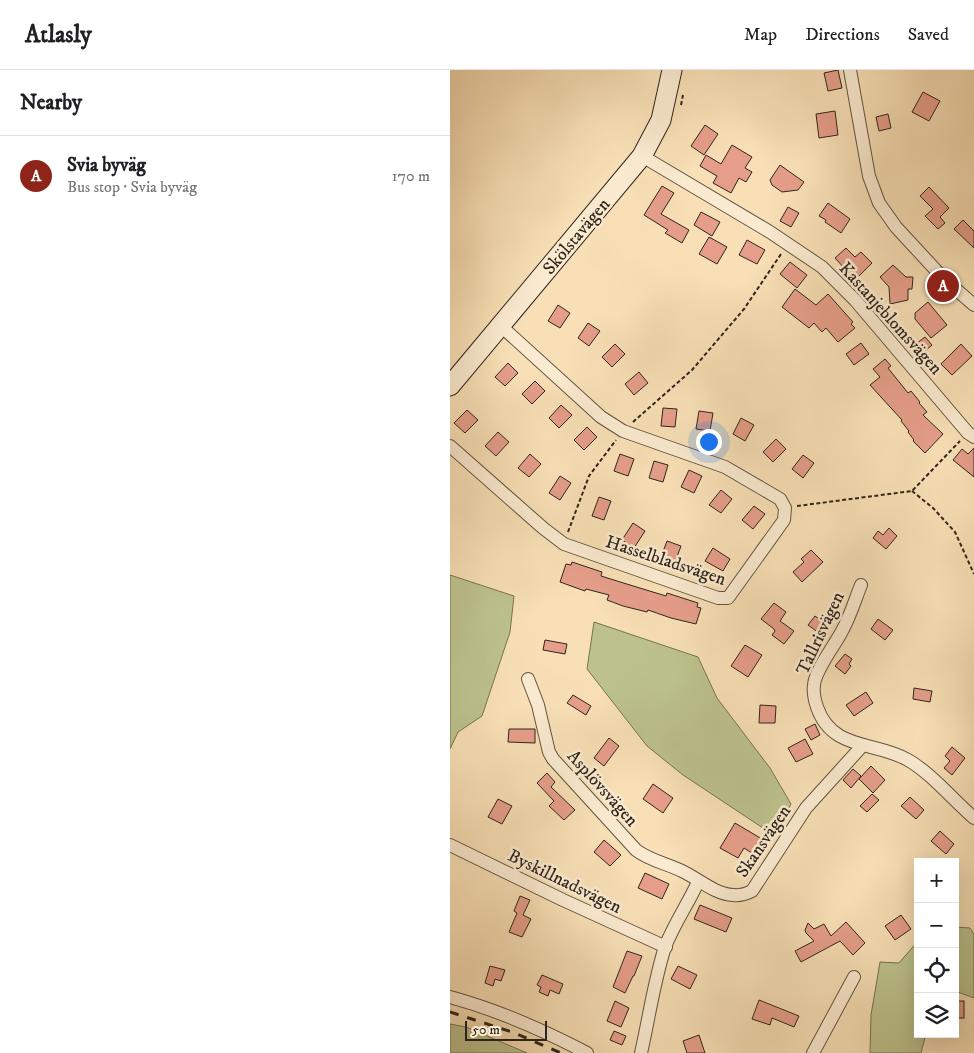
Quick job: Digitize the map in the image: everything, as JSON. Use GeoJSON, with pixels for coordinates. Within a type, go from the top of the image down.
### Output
{"type":"FeatureCollection","features":[{"type":"Feature","properties":{"kind":"street","name":"Skölstavägen"},"geometry":{"type":"LineString","coordinates":[[450,386],[642,156],[661,120],[672,70]]}},
{"type":"Feature","properties":{"kind":"street"},"geometry":{"type":"LineString","coordinates":[[850,70],[869,176],[879,203],[896,227],[944,279],[974,305]]}},
{"type":"Feature","properties":{"kind":"street","name":"Kastanjeblomsvägen"},"geometry":{"type":"LineString","coordinates":[[642,156],[788,244],[822,267],[855,300],[971,435]]}},
{"type":"Feature","properties":{"kind":"street"},"geometry":{"type":"LineString","coordinates":[[501,326],[601,416],[623,431],[725,467],[780,499],[784,508]]}},
{"type":"Feature","properties":{"kind":"street","name":"Hasselbladsvägen"},"geometry":{"type":"LineString","coordinates":[[450,446],[543,528],[564,544],[718,598],[728,598],[784,520],[784,508]]}},
{"type":"Feature","properties":{"kind":"street","name":"Tallrisvägen"},"geometry":{"type":"LineString","coordinates":[[861,585],[844,629],[816,676],[813,686],[820,716],[828,728],[846,740],[890,752],[909,760],[974,818]]}},
{"type":"Feature","properties":{"kind":"street","name":"Asplövsvägen"},"geometry":{"type":"LineString","coordinates":[[528,679],[538,705],[549,752],[553,759],[636,850],[643,855],[686,873],[698,882]]}},
{"type":"Feature","properties":{"kind":"street","name":"Skansvägen"},"geometry":{"type":"LineString","coordinates":[[698,882],[726,894],[734,895],[752,891],[806,808],[863,745]]}},
{"type":"Feature","properties":{"kind":"street","name":"Byskillnadsvägen"},"geometry":{"type":"LineString","coordinates":[[450,845],[666,947]]}},
{"type":"Feature","properties":{"kind":"street"},"geometry":{"type":"LineString","coordinates":[[641,1053],[660,965],[666,947],[674,926],[698,882]]}},
{"type":"Feature","properties":{"kind":"street"},"geometry":{"type":"LineString","coordinates":[[813,1053],[854,977]]}},
{"type":"Feature","properties":{"kind":"street"},"geometry":{"type":"LineString","coordinates":[[450,997],[474,1003],[534,1027],[587,1053]]}},
{"type":"Feature","properties":{"kind":"path"},"geometry":{"type":"LineString","coordinates":[[564,544],[589,476],[623,431],[692,370],[744,309],[788,244]]}},
{"type":"Feature","properties":{"kind":"path"},"geometry":{"type":"LineString","coordinates":[[784,508],[912,491],[971,435]]}},
{"type":"Feature","properties":{"kind":"path"},"geometry":{"type":"LineString","coordinates":[[912,491],[933,508],[955,532],[974,574]]}},
{"type":"Feature","properties":{"kind":"green space"},"geometry":{"type":"Polygon","coordinates":[[[450,575],[514,596],[510,632],[482,716],[458,732],[450,749],[450,575]]]}},
{"type":"Feature","properties":{"kind":"green space"},"geometry":{"type":"Polygon","coordinates":[[[594,622],[698,657],[717,698],[770,768],[791,804],[775,836],[683,775],[647,746],[587,669],[594,622]]]}},
{"type":"Feature","properties":{"kind":"green space"},"geometry":{"type":"Polygon","coordinates":[[[959,927],[970,928],[974,934],[974,998],[959,992],[959,927]]]}},
{"type":"Feature","properties":{"kind":"green space"},"geometry":{"type":"Polygon","coordinates":[[[914,946],[914,1038],[925,1038],[921,1053],[870,1053],[871,1015],[880,962],[899,963],[914,946]]]}},
{"type":"Feature","properties":{"kind":"green space"},"geometry":{"type":"Polygon","coordinates":[[[450,1024],[466,1027],[527,1053],[450,1053],[450,1024]]]}},
{"type":"Feature","properties":{"kind":"building"},"geometry":{"type":"Polygon","coordinates":[[[838,70],[842,88],[828,91],[824,73],[838,70]]]}},
{"type":"Feature","properties":{"kind":"building"},"geometry":{"type":"Polygon","coordinates":[[[923,92],[940,101],[929,121],[912,112],[923,92]]]}},
{"type":"Feature","properties":{"kind":"building"},"geometry":{"type":"Polygon","coordinates":[[[835,111],[838,135],[819,138],[816,114],[835,111]]]}},
{"type":"Feature","properties":{"kind":"building"},"geometry":{"type":"Polygon","coordinates":[[[888,114],[891,128],[879,131],[876,117],[888,114]]]}},
{"type":"Feature","properties":{"kind":"building"},"geometry":{"type":"Polygon","coordinates":[[[705,125],[718,134],[704,155],[691,146],[705,125]]]}},
{"type":"Feature","properties":{"kind":"building"},"geometry":{"type":"Polygon","coordinates":[[[732,145],[752,157],[745,168],[752,172],[746,182],[739,178],[731,193],[713,183],[717,176],[700,166],[706,155],[721,164],[732,145]]]}},
{"type":"Feature","properties":{"kind":"building"},"geometry":{"type":"Polygon","coordinates":[[[780,165],[804,182],[798,190],[782,192],[772,185],[770,180],[780,165]]]}},
{"type":"Feature","properties":{"kind":"building"},"geometry":{"type":"Polygon","coordinates":[[[662,186],[674,193],[661,214],[689,230],[682,243],[665,233],[668,230],[644,215],[662,186]]]}},
{"type":"Feature","properties":{"kind":"building"},"geometry":{"type":"Polygon","coordinates":[[[929,187],[949,208],[940,217],[945,223],[938,229],[925,216],[933,209],[920,196],[929,187]]]}},
{"type":"Feature","properties":{"kind":"building"},"geometry":{"type":"Polygon","coordinates":[[[828,203],[850,219],[841,233],[819,216],[828,203]]]}},
{"type":"Feature","properties":{"kind":"building"},"geometry":{"type":"Polygon","coordinates":[[[788,207],[799,213],[791,227],[780,221],[788,207]]]}},
{"type":"Feature","properties":{"kind":"building"},"geometry":{"type":"Polygon","coordinates":[[[701,212],[720,222],[712,236],[694,225],[701,212]]]}},
{"type":"Feature","properties":{"kind":"building"},"geometry":{"type":"Polygon","coordinates":[[[963,220],[974,231],[974,248],[954,229],[963,220]]]}},
{"type":"Feature","properties":{"kind":"building"},"geometry":{"type":"Polygon","coordinates":[[[709,237],[727,247],[717,264],[699,254],[709,237]]]}},
{"type":"Feature","properties":{"kind":"building"},"geometry":{"type":"Polygon","coordinates":[[[747,240],[765,250],[757,264],[739,255],[747,240]]]}},
{"type":"Feature","properties":{"kind":"building"},"geometry":{"type":"Polygon","coordinates":[[[846,248],[855,257],[861,252],[872,263],[855,280],[835,258],[846,248]]]}},
{"type":"Feature","properties":{"kind":"building"},"geometry":{"type":"Polygon","coordinates":[[[790,262],[807,275],[797,288],[780,274],[790,262]]]}},
{"type":"Feature","properties":{"kind":"building"},"geometry":{"type":"Polygon","coordinates":[[[893,265],[906,277],[913,277],[912,289],[908,289],[908,300],[890,304],[889,287],[880,277],[893,265]]]}},
{"type":"Feature","properties":{"kind":"building"},"geometry":{"type":"Polygon","coordinates":[[[795,289],[816,305],[828,294],[853,322],[851,324],[855,328],[838,342],[826,328],[822,332],[814,323],[809,328],[782,307],[795,289]]]}},
{"type":"Feature","properties":{"kind":"building"},"geometry":{"type":"Polygon","coordinates":[[[928,302],[947,325],[931,338],[915,319],[915,313],[928,302]]]}},
{"type":"Feature","properties":{"kind":"building"},"geometry":{"type":"Polygon","coordinates":[[[558,305],[570,313],[560,328],[548,321],[558,305]]]}},
{"type":"Feature","properties":{"kind":"building"},"geometry":{"type":"Polygon","coordinates":[[[588,323],[600,331],[589,346],[578,338],[588,323]]]}},
{"type":"Feature","properties":{"kind":"building"},"geometry":{"type":"Polygon","coordinates":[[[925,337],[932,345],[920,355],[913,346],[925,337]]]}},
{"type":"Feature","properties":{"kind":"building"},"geometry":{"type":"Polygon","coordinates":[[[861,343],[869,354],[854,365],[846,354],[861,343]]]}},
{"type":"Feature","properties":{"kind":"building"},"geometry":{"type":"Polygon","coordinates":[[[615,344],[625,354],[612,367],[602,357],[615,344]]]}},
{"type":"Feature","properties":{"kind":"building"},"geometry":{"type":"Polygon","coordinates":[[[961,344],[972,356],[952,375],[941,364],[961,344]]]}},
{"type":"Feature","properties":{"kind":"building"},"geometry":{"type":"Polygon","coordinates":[[[885,359],[891,366],[888,368],[908,393],[911,391],[927,412],[923,415],[943,434],[925,453],[913,441],[902,420],[870,385],[880,377],[873,369],[885,359]]]}},
{"type":"Feature","properties":{"kind":"building"},"geometry":{"type":"Polygon","coordinates":[[[508,363],[518,373],[505,386],[495,377],[508,363]]]}},
{"type":"Feature","properties":{"kind":"building"},"geometry":{"type":"Polygon","coordinates":[[[639,372],[648,383],[634,395],[625,384],[639,372]]]}},
{"type":"Feature","properties":{"kind":"building"},"geometry":{"type":"Polygon","coordinates":[[[535,381],[545,391],[532,404],[522,394],[535,381]]]}},
{"type":"Feature","properties":{"kind":"building"},"geometry":{"type":"Polygon","coordinates":[[[561,405],[572,415],[559,428],[549,418],[561,405]]]}},
{"type":"Feature","properties":{"kind":"building"},"geometry":{"type":"Polygon","coordinates":[[[663,408],[677,409],[675,427],[661,426],[663,408]]]}},
{"type":"Feature","properties":{"kind":"building"},"geometry":{"type":"Polygon","coordinates":[[[467,410],[478,420],[465,433],[454,423],[467,410]]]}},
{"type":"Feature","properties":{"kind":"building"},"geometry":{"type":"Polygon","coordinates":[[[699,411],[713,413],[710,431],[696,429],[699,411]]]}},
{"type":"Feature","properties":{"kind":"building"},"geometry":{"type":"Polygon","coordinates":[[[741,418],[754,425],[745,441],[733,434],[741,418]]]}},
{"type":"Feature","properties":{"kind":"building"},"geometry":{"type":"Polygon","coordinates":[[[587,427],[597,437],[584,450],[574,440],[587,427]]]}},
{"type":"Feature","properties":{"kind":"building"},"geometry":{"type":"Polygon","coordinates":[[[498,432],[509,442],[496,456],[485,446],[498,432]]]}},
{"type":"Feature","properties":{"kind":"building"},"geometry":{"type":"Polygon","coordinates":[[[776,439],[786,449],[773,462],[763,452],[776,439]]]}},
{"type":"Feature","properties":{"kind":"building"},"geometry":{"type":"Polygon","coordinates":[[[974,448],[974,477],[953,460],[962,449],[968,454],[974,448]]]}},
{"type":"Feature","properties":{"kind":"building"},"geometry":{"type":"Polygon","coordinates":[[[530,454],[541,464],[529,477],[518,468],[530,454]]]}},
{"type":"Feature","properties":{"kind":"building"},"geometry":{"type":"Polygon","coordinates":[[[620,454],[634,459],[628,476],[614,471],[620,454]]]}},
{"type":"Feature","properties":{"kind":"building"},"geometry":{"type":"Polygon","coordinates":[[[803,455],[814,463],[803,478],[792,469],[803,455]]]}},
{"type":"Feature","properties":{"kind":"building"},"geometry":{"type":"Polygon","coordinates":[[[654,461],[668,465],[663,482],[649,478],[654,461]]]}},
{"type":"Feature","properties":{"kind":"building"},"geometry":{"type":"Polygon","coordinates":[[[689,470],[702,476],[694,493],[681,487],[689,470]]]}},
{"type":"Feature","properties":{"kind":"building"},"geometry":{"type":"Polygon","coordinates":[[[560,476],[571,483],[560,500],[549,493],[560,476]]]}},
{"type":"Feature","properties":{"kind":"building"},"geometry":{"type":"Polygon","coordinates":[[[721,490],[732,499],[721,513],[709,505],[721,490]]]}},
{"type":"Feature","properties":{"kind":"building"},"geometry":{"type":"Polygon","coordinates":[[[599,497],[611,501],[604,520],[592,516],[599,497]]]}},
{"type":"Feature","properties":{"kind":"building"},"geometry":{"type":"Polygon","coordinates":[[[754,506],[765,514],[753,529],[742,520],[754,506]]]}},
{"type":"Feature","properties":{"kind":"building"},"geometry":{"type":"Polygon","coordinates":[[[633,523],[645,531],[634,548],[622,540],[633,523]]]}},
{"type":"Feature","properties":{"kind":"building"},"geometry":{"type":"Polygon","coordinates":[[[889,528],[897,536],[886,549],[873,538],[878,531],[883,535],[889,528]]]}},
{"type":"Feature","properties":{"kind":"building"},"geometry":{"type":"Polygon","coordinates":[[[667,541],[681,546],[674,565],[660,560],[667,541]]]}},
{"type":"Feature","properties":{"kind":"building"},"geometry":{"type":"Polygon","coordinates":[[[713,548],[730,559],[723,571],[705,561],[713,548]]]}},
{"type":"Feature","properties":{"kind":"building"},"geometry":{"type":"Polygon","coordinates":[[[811,550],[823,562],[802,582],[793,572],[804,562],[801,559],[811,550]]]}},
{"type":"Feature","properties":{"kind":"building"},"geometry":{"type":"Polygon","coordinates":[[[572,562],[602,572],[601,576],[666,596],[667,593],[698,603],[697,607],[701,608],[696,624],[648,610],[647,612],[623,606],[607,600],[609,595],[586,589],[585,591],[560,582],[566,564],[571,565],[572,562]]]}},
{"type":"Feature","properties":{"kind":"building"},"geometry":{"type":"Polygon","coordinates":[[[774,603],[786,612],[780,621],[794,631],[784,644],[772,635],[775,631],[774,629],[761,619],[774,603]]]}},
{"type":"Feature","properties":{"kind":"building"},"geometry":{"type":"Polygon","coordinates":[[[815,616],[826,624],[819,633],[808,625],[815,616]]]}},
{"type":"Feature","properties":{"kind":"building"},"geometry":{"type":"Polygon","coordinates":[[[878,619],[893,630],[885,640],[871,629],[878,619]]]}},
{"type":"Feature","properties":{"kind":"building"},"geometry":{"type":"Polygon","coordinates":[[[545,640],[567,644],[565,654],[543,650],[545,640]]]}},
{"type":"Feature","properties":{"kind":"building"},"geometry":{"type":"Polygon","coordinates":[[[745,645],[762,655],[748,677],[731,666],[745,645]]]}},
{"type":"Feature","properties":{"kind":"building"},"geometry":{"type":"Polygon","coordinates":[[[845,654],[852,659],[849,664],[851,666],[845,674],[835,666],[845,654]]]}},
{"type":"Feature","properties":{"kind":"building"},"geometry":{"type":"Polygon","coordinates":[[[914,688],[932,691],[930,702],[913,699],[914,688]]]}},
{"type":"Feature","properties":{"kind":"building"},"geometry":{"type":"Polygon","coordinates":[[[866,692],[873,703],[854,716],[846,705],[866,692]]]}},
{"type":"Feature","properties":{"kind":"building"},"geometry":{"type":"Polygon","coordinates":[[[573,695],[591,706],[586,715],[567,703],[573,695]]]}},
{"type":"Feature","properties":{"kind":"building"},"geometry":{"type":"Polygon","coordinates":[[[760,705],[776,706],[775,723],[759,723],[760,705]]]}},
{"type":"Feature","properties":{"kind":"building"},"geometry":{"type":"Polygon","coordinates":[[[815,724],[820,735],[811,740],[805,729],[815,724]]]}},
{"type":"Feature","properties":{"kind":"building"},"geometry":{"type":"Polygon","coordinates":[[[509,729],[535,729],[535,743],[508,742],[509,729]]]}},
{"type":"Feature","properties":{"kind":"building"},"geometry":{"type":"Polygon","coordinates":[[[609,738],[619,746],[604,766],[594,758],[609,738]]]}},
{"type":"Feature","properties":{"kind":"building"},"geometry":{"type":"Polygon","coordinates":[[[805,739],[813,754],[796,762],[788,748],[805,739]]]}},
{"type":"Feature","properties":{"kind":"building"},"geometry":{"type":"Polygon","coordinates":[[[952,747],[965,758],[952,775],[944,768],[950,761],[945,756],[952,747]]]}},
{"type":"Feature","properties":{"kind":"building"},"geometry":{"type":"Polygon","coordinates":[[[871,766],[885,780],[873,793],[859,779],[871,766]]]}},
{"type":"Feature","properties":{"kind":"building"},"geometry":{"type":"Polygon","coordinates":[[[853,769],[861,776],[851,788],[843,780],[853,769]]]}},
{"type":"Feature","properties":{"kind":"building"},"geometry":{"type":"Polygon","coordinates":[[[547,773],[555,782],[551,787],[575,810],[564,820],[549,806],[554,801],[537,783],[547,773]]]}},
{"type":"Feature","properties":{"kind":"building"},"geometry":{"type":"Polygon","coordinates":[[[653,784],[673,798],[663,813],[643,799],[653,784]]]}},
{"type":"Feature","properties":{"kind":"building"},"geometry":{"type":"Polygon","coordinates":[[[872,794],[879,800],[867,812],[860,806],[872,794]]]}},
{"type":"Feature","properties":{"kind":"building"},"geometry":{"type":"Polygon","coordinates":[[[910,797],[924,810],[916,819],[901,806],[910,797]]]}},
{"type":"Feature","properties":{"kind":"building"},"geometry":{"type":"Polygon","coordinates":[[[498,799],[512,806],[502,824],[488,817],[498,799]]]}},
{"type":"Feature","properties":{"kind":"building"},"geometry":{"type":"Polygon","coordinates":[[[735,823],[767,842],[758,857],[744,848],[738,858],[720,848],[735,823]]]}},
{"type":"Feature","properties":{"kind":"building"},"geometry":{"type":"Polygon","coordinates":[[[940,831],[954,844],[946,854],[931,841],[940,831]]]}},
{"type":"Feature","properties":{"kind":"building"},"geometry":{"type":"Polygon","coordinates":[[[604,840],[621,855],[610,866],[594,852],[604,840]]]}},
{"type":"Feature","properties":{"kind":"building"},"geometry":{"type":"Polygon","coordinates":[[[645,873],[669,884],[662,899],[638,888],[645,873]]]}},
{"type":"Feature","properties":{"kind":"building"},"geometry":{"type":"Polygon","coordinates":[[[520,896],[530,900],[523,915],[531,919],[522,937],[509,932],[517,913],[514,911],[520,896]]]}},
{"type":"Feature","properties":{"kind":"building"},"geometry":{"type":"Polygon","coordinates":[[[700,905],[732,918],[726,932],[694,919],[700,905]]]}},
{"type":"Feature","properties":{"kind":"building"},"geometry":{"type":"Polygon","coordinates":[[[901,915],[911,929],[895,940],[885,926],[901,915]]]}},
{"type":"Feature","properties":{"kind":"building"},"geometry":{"type":"Polygon","coordinates":[[[846,922],[865,943],[853,955],[840,941],[801,962],[795,951],[814,941],[805,930],[808,923],[814,929],[824,924],[831,936],[846,922]]]}},
{"type":"Feature","properties":{"kind":"building"},"geometry":{"type":"Polygon","coordinates":[[[627,951],[642,956],[625,993],[613,987],[627,951]]]}},
{"type":"Feature","properties":{"kind":"building"},"geometry":{"type":"Polygon","coordinates":[[[490,966],[505,970],[501,981],[495,979],[493,986],[485,983],[490,966]]]}},
{"type":"Feature","properties":{"kind":"building"},"geometry":{"type":"Polygon","coordinates":[[[678,966],[697,975],[690,989],[671,979],[678,966]]]}},
{"type":"Feature","properties":{"kind":"building"},"geometry":{"type":"Polygon","coordinates":[[[542,975],[563,984],[559,994],[550,990],[548,996],[539,992],[541,987],[537,985],[542,975]]]}},
{"type":"Feature","properties":{"kind":"building"},"geometry":{"type":"Polygon","coordinates":[[[759,1000],[799,1016],[794,1027],[772,1018],[770,1025],[752,1019],[759,1000]]]}},
{"type":"Feature","properties":{"kind":"building"},"geometry":{"type":"Polygon","coordinates":[[[615,1001],[629,1008],[621,1027],[607,1021],[615,1001]]]}},
{"type":"Feature","properties":{"kind":"building"},"geometry":{"type":"Polygon","coordinates":[[[959,1001],[964,1001],[964,1018],[959,1018],[959,1001]]]}},
{"type":"Feature","properties":{"kind":"building"},"geometry":{"type":"Polygon","coordinates":[[[614,1031],[626,1036],[622,1045],[610,1040],[614,1031]]]}},
{"type":"Feature","properties":{"kind":"building"},"geometry":{"type":"Polygon","coordinates":[[[699,1035],[705,1053],[687,1053],[683,1041],[699,1035]]]}},
{"type":"Feature","properties":{"kind":"railway"},"geometry":{"type":"LineString","coordinates":[[450,1012],[512,1032],[561,1053]]}},
{"type":"Feature","properties":{"kind":"place","name":"Svia byväg"},"geometry":{"type":"Point","coordinates":[943,286]}}]}
